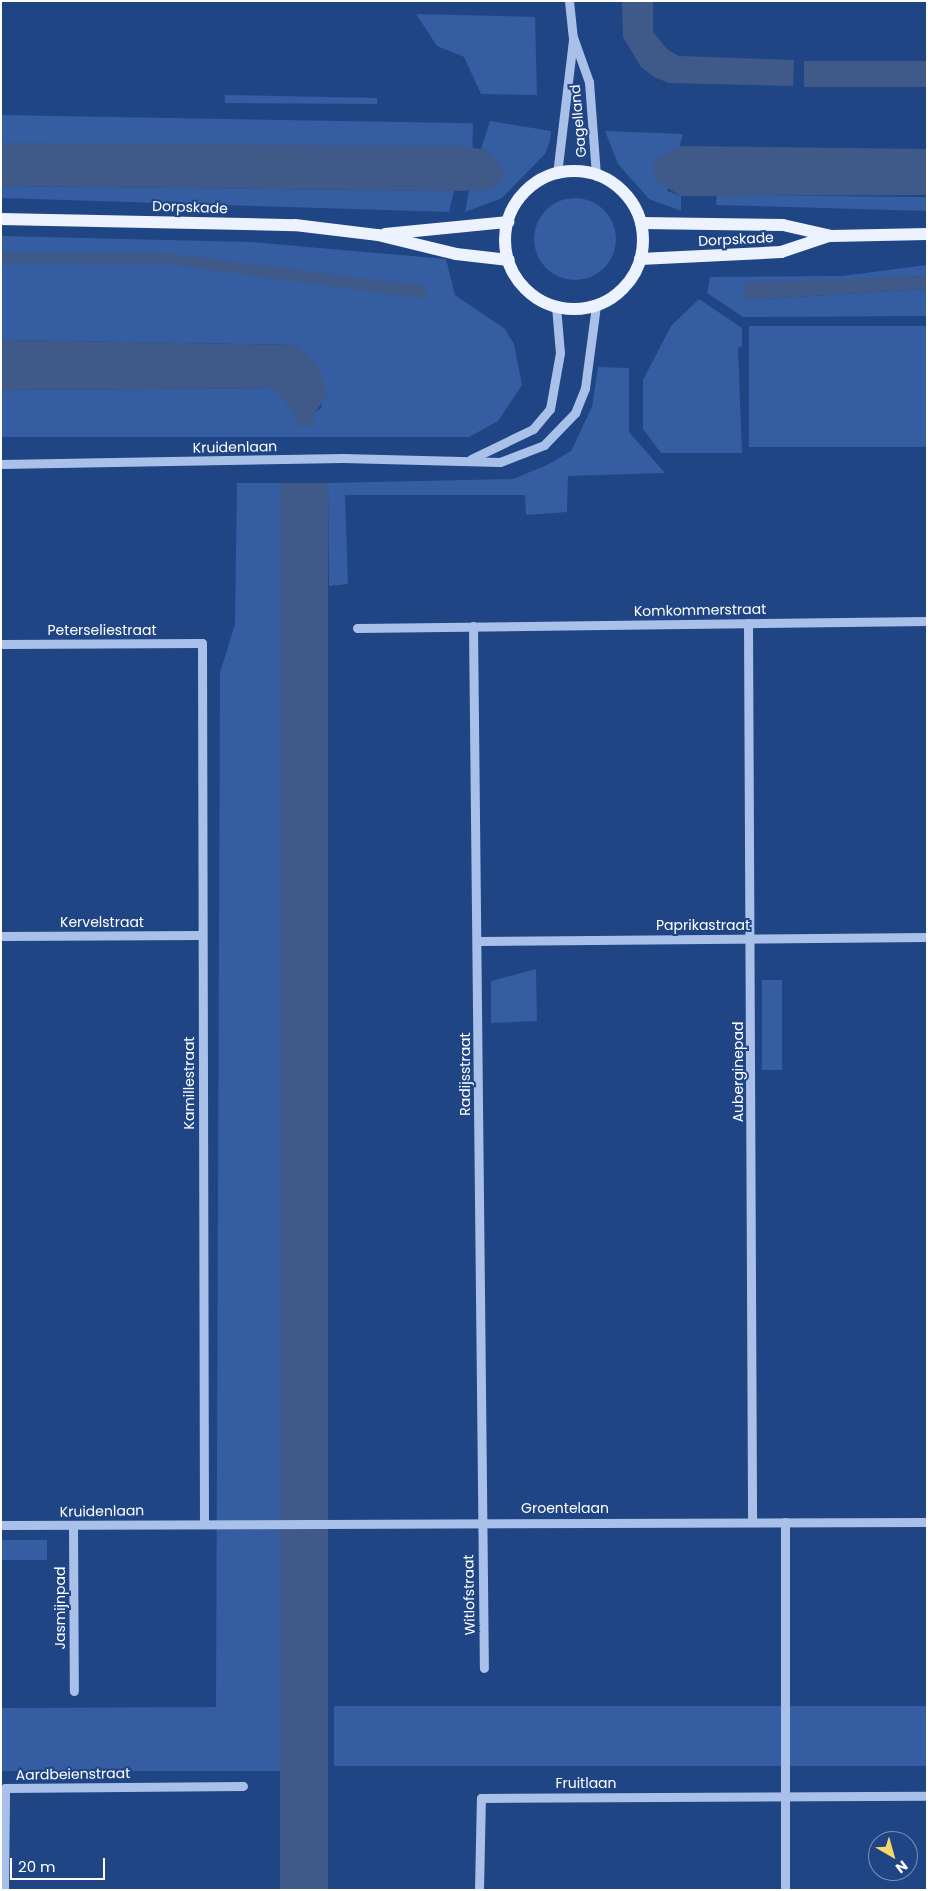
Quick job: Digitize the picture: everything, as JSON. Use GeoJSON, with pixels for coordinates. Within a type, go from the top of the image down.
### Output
{"type":"FeatureCollection","features":[{"type":"Feature","properties":{"kind":"main road"},"geometry":{"type":"LineString","coordinates":[[557,174],[596,176],[626,194],[641,223],[640,259],[619,293],[596,306],[556,306],[521,284],[509,260],[508,222],[521,196],[557,174]]}},
{"type":"Feature","properties":{"kind":"main road","name":"Dorpskade"},"geometry":{"type":"LineString","coordinates":[[1,219],[295,225],[378,235],[456,254],[509,260]]}},
{"type":"Feature","properties":{"kind":"main road","name":"Dorpskade"},"geometry":{"type":"LineString","coordinates":[[378,235],[508,222]]}},
{"type":"Feature","properties":{"kind":"main road","name":"Dorpskade"},"geometry":{"type":"LineString","coordinates":[[641,223],[783,225],[831,236],[927,234]]}},
{"type":"Feature","properties":{"kind":"main road","name":"Dorpskade"},"geometry":{"type":"LineString","coordinates":[[640,259],[781,252],[831,236]]}},
{"type":"Feature","properties":{"kind":"street","name":"Gagelland"},"geometry":{"type":"LineString","coordinates":[[557,174],[573,37],[569,1]]}},
{"type":"Feature","properties":{"kind":"street","name":"Gagelland"},"geometry":{"type":"LineString","coordinates":[[573,37],[589,82],[596,176]]}},
{"type":"Feature","properties":{"kind":"street","name":"Kruidenlaan"},"geometry":{"type":"LineString","coordinates":[[469,460],[534,429],[550,409],[560,353],[556,306]]}},
{"type":"Feature","properties":{"kind":"street","name":"Kruidenlaan"},"geometry":{"type":"LineString","coordinates":[[1,464],[469,460],[500,462],[524,455],[560,433],[575,413],[585,388],[596,306]]}},
{"type":"Feature","properties":{"kind":"street","name":"Komkommerstraat"},"geometry":{"type":"LineString","coordinates":[[357,628],[927,621]]}},
{"type":"Feature","properties":{"kind":"street","name":"Auberginepad"},"geometry":{"type":"LineString","coordinates":[[748,623],[752,939],[752,1522]]}},
{"type":"Feature","properties":{"kind":"street","name":"Radijsstraat"},"geometry":{"type":"LineString","coordinates":[[473,626],[478,941],[481,1521]]}},
{"type":"Feature","properties":{"kind":"street","name":"Peterseliestraat"},"geometry":{"type":"LineString","coordinates":[[1,644],[202,643]]}},
{"type":"Feature","properties":{"kind":"street","name":"Kamillestraat"},"geometry":{"type":"LineString","coordinates":[[202,643],[204,1522]]}},
{"type":"Feature","properties":{"kind":"street","name":"Kervelstraat"},"geometry":{"type":"LineString","coordinates":[[1,936],[202,935]]}},
{"type":"Feature","properties":{"kind":"street","name":"Paprikastraat"},"geometry":{"type":"LineString","coordinates":[[478,941],[927,937]]}},
{"type":"Feature","properties":{"kind":"street","name":"Witlofstraat"},"geometry":{"type":"LineString","coordinates":[[481,1521],[484,1668]]}},
{"type":"Feature","properties":{"kind":"street","name":"Kruidenlaan"},"geometry":{"type":"LineString","coordinates":[[1,1525],[204,1522]]}},
{"type":"Feature","properties":{"kind":"street","name":"Groentelaan"},"geometry":{"type":"LineString","coordinates":[[204,1522],[927,1522]]}},
{"type":"Feature","properties":{"kind":"street"},"geometry":{"type":"LineString","coordinates":[[785,1522],[785,1890]]}},
{"type":"Feature","properties":{"kind":"street","name":"Jasmijnpad"},"geometry":{"type":"LineString","coordinates":[[73,1525],[74,1691]]}},
{"type":"Feature","properties":{"kind":"street","name":"Aardbeienstraat"},"geometry":{"type":"LineString","coordinates":[[4,1890],[5,1788],[243,1786]]}},
{"type":"Feature","properties":{"kind":"street","name":"Fruitlaan"},"geometry":{"type":"LineString","coordinates":[[479,1890],[481,1798],[927,1796]]}},
{"type":"Feature","properties":{"kind":"shaded area"},"geometry":{"type":"Polygon","coordinates":[[[622,1],[653,1],[653,32],[668,50],[679,56],[794,60],[793,86],[669,83],[654,77],[641,67],[623,37],[622,1]]]}},
{"type":"Feature","properties":{"kind":"shaded area"},"geometry":{"type":"Polygon","coordinates":[[[416,14],[535,17],[537,95],[481,94],[464,57],[437,46],[416,14]]]}},
{"type":"Feature","properties":{"kind":"shaded area"},"geometry":{"type":"Polygon","coordinates":[[[804,61],[927,61],[927,87],[804,87],[804,61]]]}},
{"type":"Feature","properties":{"kind":"shaded area"},"geometry":{"type":"Polygon","coordinates":[[[225,95],[377,98],[377,104],[225,103],[225,95]]]}},
{"type":"Feature","properties":{"kind":"shaded area"},"geometry":{"type":"Polygon","coordinates":[[[1,115],[473,123],[472,151],[1,143],[1,115]]]}},
{"type":"Feature","properties":{"kind":"shaded area"},"geometry":{"type":"Polygon","coordinates":[[[490,121],[551,131],[550,141],[545,154],[502,198],[465,212],[469,190],[490,190],[486,150],[481,149],[490,121]]]}},
{"type":"Feature","properties":{"kind":"shaded area"},"geometry":{"type":"Polygon","coordinates":[[[605,131],[683,134],[667,191],[681,196],[681,211],[649,199],[618,164],[605,131]]]}},
{"type":"Feature","properties":{"kind":"shaded area"},"geometry":{"type":"Polygon","coordinates":[[[1,143],[461,146],[486,150],[502,167],[503,179],[490,190],[454,191],[1,186],[1,143]]]}},
{"type":"Feature","properties":{"kind":"shaded area"},"geometry":{"type":"Polygon","coordinates":[[[680,146],[927,149],[927,195],[681,196],[655,181],[653,168],[656,159],[680,146]]]}},
{"type":"Feature","properties":{"kind":"shaded area"},"geometry":{"type":"Polygon","coordinates":[[[1,186],[454,191],[449,212],[1,198],[1,186]]]}},
{"type":"Feature","properties":{"kind":"shaded area"},"geometry":{"type":"Polygon","coordinates":[[[717,195],[927,197],[927,211],[716,205],[717,195]]]}},
{"type":"Feature","properties":{"kind":"shaded area"},"geometry":{"type":"Polygon","coordinates":[[[567,198],[583,198],[598,205],[609,216],[616,231],[613,255],[604,268],[583,280],[567,280],[552,273],[541,262],[534,247],[534,231],[541,216],[552,205],[567,198]]]}},
{"type":"Feature","properties":{"kind":"shaded area"},"geometry":{"type":"Polygon","coordinates":[[[1,236],[251,242],[446,259],[455,295],[505,329],[514,344],[522,385],[498,421],[469,437],[1,437],[1,390],[275,388],[296,416],[296,426],[322,407],[297,345],[1,340],[1,236]]]}},
{"type":"Feature","properties":{"kind":"shaded area"},"geometry":{"type":"Polygon","coordinates":[[[1,252],[166,253],[427,286],[426,299],[165,264],[1,263],[1,252]]]}},
{"type":"Feature","properties":{"kind":"shaded area"},"geometry":{"type":"Polygon","coordinates":[[[927,265],[927,276],[775,282],[744,300],[927,289],[927,316],[743,317],[707,293],[710,277],[842,276],[927,265]]]}},
{"type":"Feature","properties":{"kind":"shaded area"},"geometry":{"type":"Polygon","coordinates":[[[927,276],[927,289],[744,300],[745,282],[927,276]]]}},
{"type":"Feature","properties":{"kind":"shaded area"},"geometry":{"type":"Polygon","coordinates":[[[699,299],[742,328],[742,346],[738,348],[742,453],[661,453],[643,429],[643,380],[671,326],[699,299]]]}},
{"type":"Feature","properties":{"kind":"shaded area"},"geometry":{"type":"Polygon","coordinates":[[[749,326],[927,326],[927,447],[749,447],[749,326]]]}},
{"type":"Feature","properties":{"kind":"shaded area"},"geometry":{"type":"Polygon","coordinates":[[[1,340],[297,345],[319,367],[327,395],[314,414],[314,426],[296,426],[296,416],[274,388],[1,390],[1,340]]]}},
{"type":"Feature","properties":{"kind":"shaded area"},"geometry":{"type":"Polygon","coordinates":[[[598,367],[629,368],[629,432],[665,473],[568,476],[567,512],[526,515],[525,495],[345,495],[348,584],[329,586],[328,483],[513,479],[547,465],[571,451],[592,407],[598,367]]]}},
{"type":"Feature","properties":{"kind":"shaded area"},"geometry":{"type":"Polygon","coordinates":[[[237,483],[280,483],[287,1771],[1,1771],[1,1708],[216,1707],[220,673],[235,624],[237,483]]]}},
{"type":"Feature","properties":{"kind":"shaded area"},"geometry":{"type":"Polygon","coordinates":[[[280,483],[328,483],[328,1890],[280,1890],[280,483]]]}},
{"type":"Feature","properties":{"kind":"shaded area"},"geometry":{"type":"Polygon","coordinates":[[[536,969],[537,1021],[491,1023],[491,981],[536,969]]]}},
{"type":"Feature","properties":{"kind":"shaded area"},"geometry":{"type":"Polygon","coordinates":[[[762,980],[782,980],[782,1070],[762,1070],[762,980]]]}},
{"type":"Feature","properties":{"kind":"shaded area"},"geometry":{"type":"Polygon","coordinates":[[[1,1540],[47,1540],[47,1560],[1,1560],[1,1540]]]}},
{"type":"Feature","properties":{"kind":"shaded area"},"geometry":{"type":"Polygon","coordinates":[[[334,1706],[927,1706],[927,1766],[334,1766],[334,1706]]]}}]}
